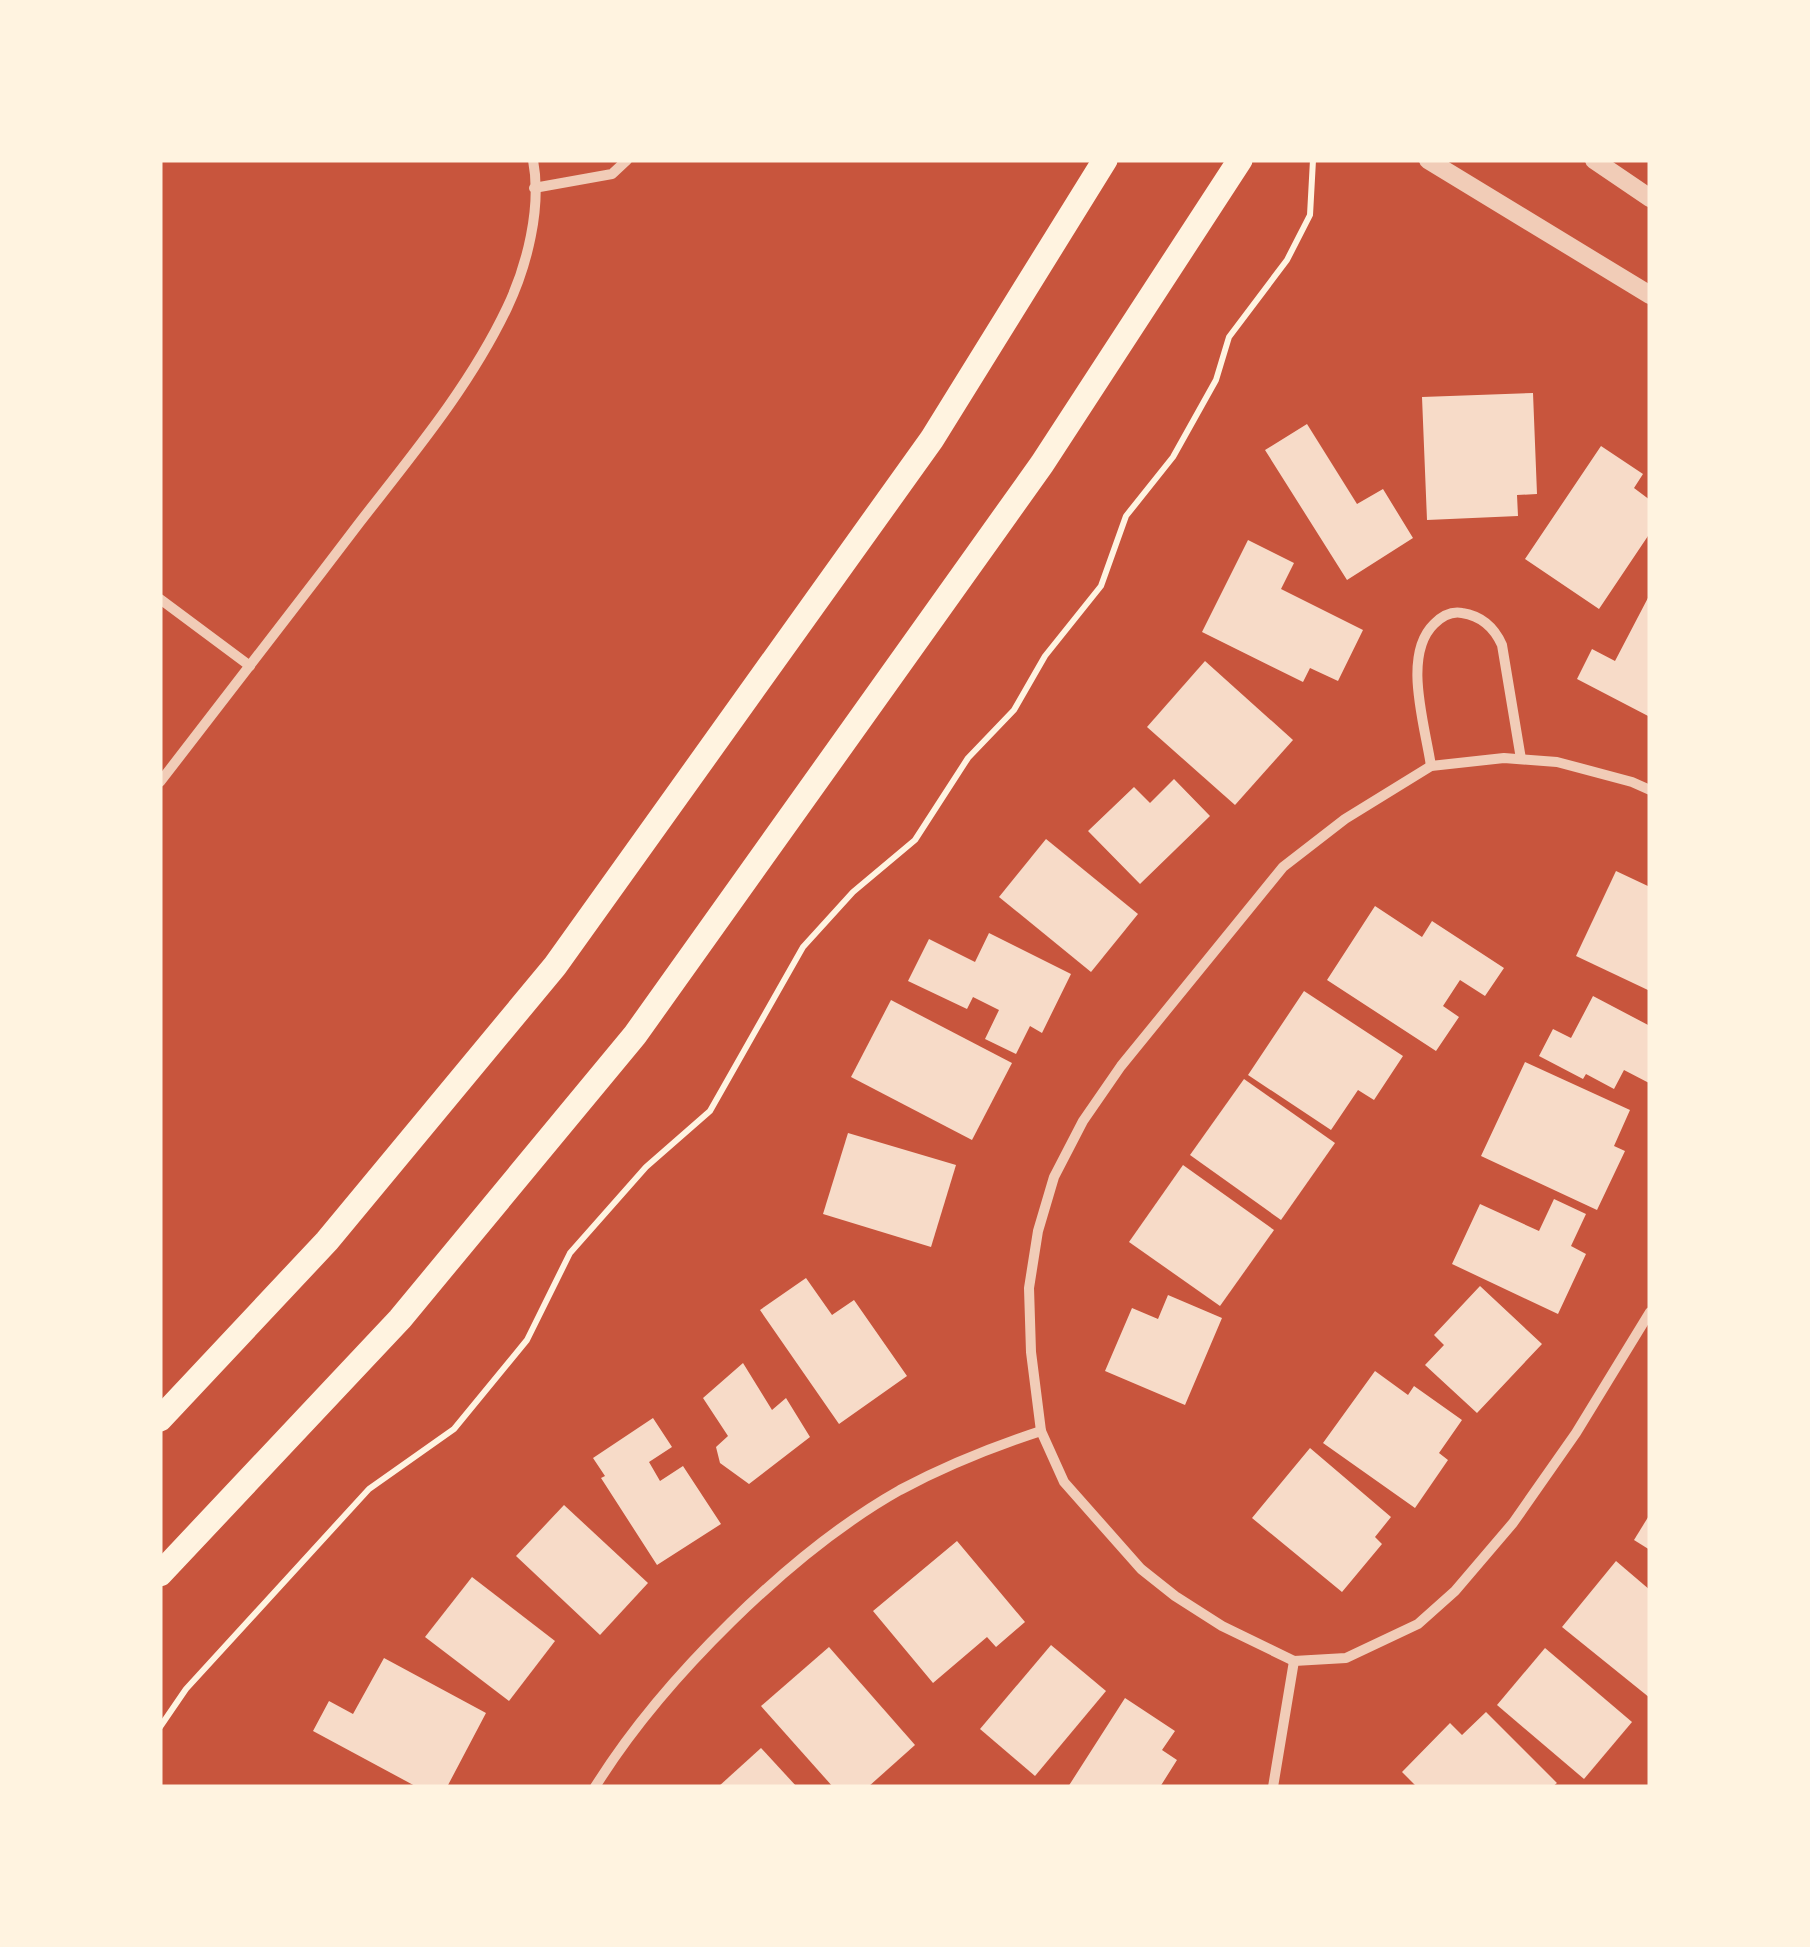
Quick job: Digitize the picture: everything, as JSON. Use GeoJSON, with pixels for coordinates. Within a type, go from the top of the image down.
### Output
{"type":"FeatureCollection","features":[{"type":"Feature","properties":{"kind":"main road"},"geometry":{"type":"LineString","coordinates":[[160,1419],[327,1240],[555,966],[932,439],[1105,160]]}},
{"type":"Feature","properties":{"kind":"main road"},"geometry":{"type":"LineString","coordinates":[[160,1574],[400,1320],[635,1036],[1042,464],[1240,160]]}},
{"type":"Feature","properties":{"kind":"street"},"geometry":{"type":"LineString","coordinates":[[160,782],[427,436],[470,374],[507,308],[525,260],[534,188],[533,160]]}},
{"type":"Feature","properties":{"kind":"street"},"geometry":{"type":"LineString","coordinates":[[534,188],[612,174],[627,160]]}},
{"type":"Feature","properties":{"kind":"street"},"geometry":{"type":"LineString","coordinates":[[1428,160],[1650,295]]}},
{"type":"Feature","properties":{"kind":"street"},"geometry":{"type":"LineString","coordinates":[[1594,160],[1650,198]]}},
{"type":"Feature","properties":{"kind":"street"},"geometry":{"type":"LineString","coordinates":[[160,599],[250,666]]}},
{"type":"Feature","properties":{"kind":"street"},"geometry":{"type":"LineString","coordinates":[[1431,766],[1416,668],[1424,633],[1441,617],[1457,612],[1494,628],[1502,645],[1521,759]]}},
{"type":"Feature","properties":{"kind":"street"},"geometry":{"type":"LineString","coordinates":[[1650,790],[1556,762],[1504,758],[1431,766],[1344,819],[1282,867],[1121,1066],[1083,1121],[1054,1178],[1038,1231],[1029,1288],[1031,1352],[1041,1431],[1064,1482],[1141,1569],[1175,1596],[1222,1626],[1294,1661],[1346,1658],[1418,1624],[1455,1591],[1513,1523],[1576,1433],[1650,1312]]}},
{"type":"Feature","properties":{"kind":"street"},"geometry":{"type":"LineString","coordinates":[[595,1787],[665,1690],[742,1613],[839,1531],[898,1491],[951,1465],[1041,1431]]}},
{"type":"Feature","properties":{"kind":"street"},"geometry":{"type":"LineString","coordinates":[[1272,1787],[1294,1661]]}},
{"type":"Feature","properties":{"kind":"path"},"geometry":{"type":"LineString","coordinates":[[160,1727],[186,1689],[369,1490],[454,1429],[527,1340],[570,1254],[646,1167],[710,1111],[803,947],[852,892],[915,840],[968,758],[1014,710],[1045,656],[1100,586],[1126,516],[1173,457],[1216,380],[1229,336],[1286,260],[1310,214],[1313,160]]}},
{"type":"Feature","properties":{"kind":"building"},"geometry":{"type":"Polygon","coordinates":[[[1533,393],[1537,494],[1517,495],[1518,516],[1427,520],[1422,397],[1533,393]]]}},
{"type":"Feature","properties":{"kind":"building"},"geometry":{"type":"Polygon","coordinates":[[[1307,424],[1357,504],[1383,489],[1413,538],[1347,580],[1265,450],[1307,424]]]}},
{"type":"Feature","properties":{"kind":"building"},"geometry":{"type":"Polygon","coordinates":[[[1601,446],[1643,474],[1634,488],[1650,500],[1650,533],[1599,609],[1525,559],[1601,446]]]}},
{"type":"Feature","properties":{"kind":"building"},"geometry":{"type":"Polygon","coordinates":[[[1248,540],[1294,563],[1281,589],[1363,630],[1338,681],[1310,668],[1303,682],[1202,632],[1248,540]]]}},
{"type":"Feature","properties":{"kind":"building"},"geometry":{"type":"Polygon","coordinates":[[[1650,594],[1650,717],[1577,679],[1592,649],[1615,661],[1650,594]]]}},
{"type":"Feature","properties":{"kind":"building"},"geometry":{"type":"Polygon","coordinates":[[[1205,661],[1293,740],[1235,805],[1147,727],[1205,661]]]}},
{"type":"Feature","properties":{"kind":"building"},"geometry":{"type":"Polygon","coordinates":[[[1174,779],[1210,816],[1140,884],[1088,831],[1134,787],[1150,803],[1174,779]]]}},
{"type":"Feature","properties":{"kind":"building"},"geometry":{"type":"Polygon","coordinates":[[[1046,839],[1138,914],[1091,972],[999,897],[1046,839]]]}},
{"type":"Feature","properties":{"kind":"building"},"geometry":{"type":"Polygon","coordinates":[[[1616,871],[1650,887],[1650,991],[1576,956],[1616,871]]]}},
{"type":"Feature","properties":{"kind":"building"},"geometry":{"type":"Polygon","coordinates":[[[1375,906],[1422,937],[1432,921],[1504,968],[1485,996],[1460,980],[1443,1006],[1459,1017],[1436,1051],[1327,980],[1375,906]]]}},
{"type":"Feature","properties":{"kind":"building"},"geometry":{"type":"Polygon","coordinates":[[[989,933],[1071,974],[1042,1033],[1030,1026],[1016,1054],[985,1039],[999,1010],[973,997],[967,1009],[908,981],[929,939],[975,962],[989,933]]]}},
{"type":"Feature","properties":{"kind":"building"},"geometry":{"type":"Polygon","coordinates":[[[1304,991],[1403,1056],[1374,1100],[1358,1090],[1331,1130],[1248,1075],[1304,991]]]}},
{"type":"Feature","properties":{"kind":"building"},"geometry":{"type":"Polygon","coordinates":[[[1593,996],[1650,1026],[1649,1083],[1624,1070],[1614,1089],[1586,1074],[1583,1079],[1539,1056],[1553,1029],[1571,1038],[1593,996]]]}},
{"type":"Feature","properties":{"kind":"building"},"geometry":{"type":"Polygon","coordinates":[[[891,1000],[1012,1063],[972,1140],[851,1077],[891,1000]]]}},
{"type":"Feature","properties":{"kind":"building"},"geometry":{"type":"Polygon","coordinates":[[[1525,1062],[1630,1110],[1614,1146],[1625,1151],[1597,1210],[1481,1156],[1525,1062]]]}},
{"type":"Feature","properties":{"kind":"building"},"geometry":{"type":"Polygon","coordinates":[[[1244,1079],[1335,1143],[1281,1220],[1190,1155],[1244,1079]]]}},
{"type":"Feature","properties":{"kind":"building"},"geometry":{"type":"Polygon","coordinates":[[[848,1133],[956,1165],[931,1247],[823,1214],[848,1133]]]}},
{"type":"Feature","properties":{"kind":"building"},"geometry":{"type":"Polygon","coordinates":[[[1183,1165],[1274,1230],[1220,1306],[1129,1242],[1183,1165]]]}},
{"type":"Feature","properties":{"kind":"building"},"geometry":{"type":"Polygon","coordinates":[[[1554,1199],[1586,1214],[1571,1246],[1586,1254],[1558,1314],[1452,1264],[1480,1204],[1539,1231],[1554,1199]]]}},
{"type":"Feature","properties":{"kind":"building"},"geometry":{"type":"Polygon","coordinates":[[[806,1278],[832,1315],[854,1300],[907,1376],[839,1424],[760,1310],[806,1278]]]}},
{"type":"Feature","properties":{"kind":"building"},"geometry":{"type":"Polygon","coordinates":[[[1480,1286],[1542,1344],[1477,1413],[1425,1365],[1444,1345],[1434,1335],[1480,1286]]]}},
{"type":"Feature","properties":{"kind":"building"},"geometry":{"type":"Polygon","coordinates":[[[1168,1295],[1222,1318],[1185,1405],[1105,1371],[1132,1308],[1158,1319],[1168,1295]]]}},
{"type":"Feature","properties":{"kind":"building"},"geometry":{"type":"Polygon","coordinates":[[[743,1363],[772,1410],[786,1398],[810,1437],[749,1484],[720,1463],[716,1447],[728,1436],[703,1398],[743,1363]]]}},
{"type":"Feature","properties":{"kind":"building"},"geometry":{"type":"Polygon","coordinates":[[[1375,1371],[1408,1395],[1414,1386],[1462,1420],[1439,1453],[1448,1460],[1415,1508],[1323,1443],[1375,1371]]]}},
{"type":"Feature","properties":{"kind":"building"},"geometry":{"type":"Polygon","coordinates":[[[653,1418],[672,1447],[649,1462],[660,1481],[683,1466],[721,1524],[657,1565],[601,1478],[605,1476],[593,1458],[653,1418]]]}},
{"type":"Feature","properties":{"kind":"building"},"geometry":{"type":"Polygon","coordinates":[[[1310,1448],[1391,1517],[1375,1537],[1382,1544],[1342,1592],[1252,1518],[1310,1448]]]}},
{"type":"Feature","properties":{"kind":"building"},"geometry":{"type":"Polygon","coordinates":[[[564,1505],[648,1583],[600,1635],[516,1556],[564,1505]]]}},
{"type":"Feature","properties":{"kind":"building"},"geometry":{"type":"Polygon","coordinates":[[[1650,1514],[1650,1550],[1634,1540],[1650,1514]]]}},
{"type":"Feature","properties":{"kind":"building"},"geometry":{"type":"Polygon","coordinates":[[[957,1541],[1025,1622],[996,1647],[987,1637],[933,1683],[873,1611],[957,1541]]]}},
{"type":"Feature","properties":{"kind":"building"},"geometry":{"type":"Polygon","coordinates":[[[1616,1561],[1650,1590],[1650,1698],[1562,1627],[1616,1561]]]}},
{"type":"Feature","properties":{"kind":"building"},"geometry":{"type":"Polygon","coordinates":[[[472,1577],[555,1641],[509,1701],[425,1637],[472,1577]]]}},
{"type":"Feature","properties":{"kind":"building"},"geometry":{"type":"Polygon","coordinates":[[[1051,1645],[1106,1691],[1035,1776],[980,1729],[1051,1645]]]}},
{"type":"Feature","properties":{"kind":"building"},"geometry":{"type":"Polygon","coordinates":[[[829,1647],[915,1745],[868,1787],[833,1787],[761,1706],[829,1647]]]}},
{"type":"Feature","properties":{"kind":"building"},"geometry":{"type":"Polygon","coordinates":[[[1545,1648],[1632,1722],[1584,1779],[1497,1705],[1545,1648]]]}},
{"type":"Feature","properties":{"kind":"building"},"geometry":{"type":"Polygon","coordinates":[[[384,1658],[486,1713],[447,1787],[417,1787],[313,1731],[329,1701],[353,1714],[384,1658]]]}},
{"type":"Feature","properties":{"kind":"building"},"geometry":{"type":"Polygon","coordinates":[[[1125,1698],[1175,1731],[1162,1750],[1177,1760],[1160,1787],[1068,1787],[1125,1698]]]}},
{"type":"Feature","properties":{"kind":"building"},"geometry":{"type":"Polygon","coordinates":[[[1486,1712],[1557,1783],[1552,1787],[1417,1787],[1402,1772],[1450,1723],[1462,1735],[1486,1712]]]}},
{"type":"Feature","properties":{"kind":"building"},"geometry":{"type":"Polygon","coordinates":[[[761,1748],[797,1787],[718,1787],[761,1748]]]}}]}
